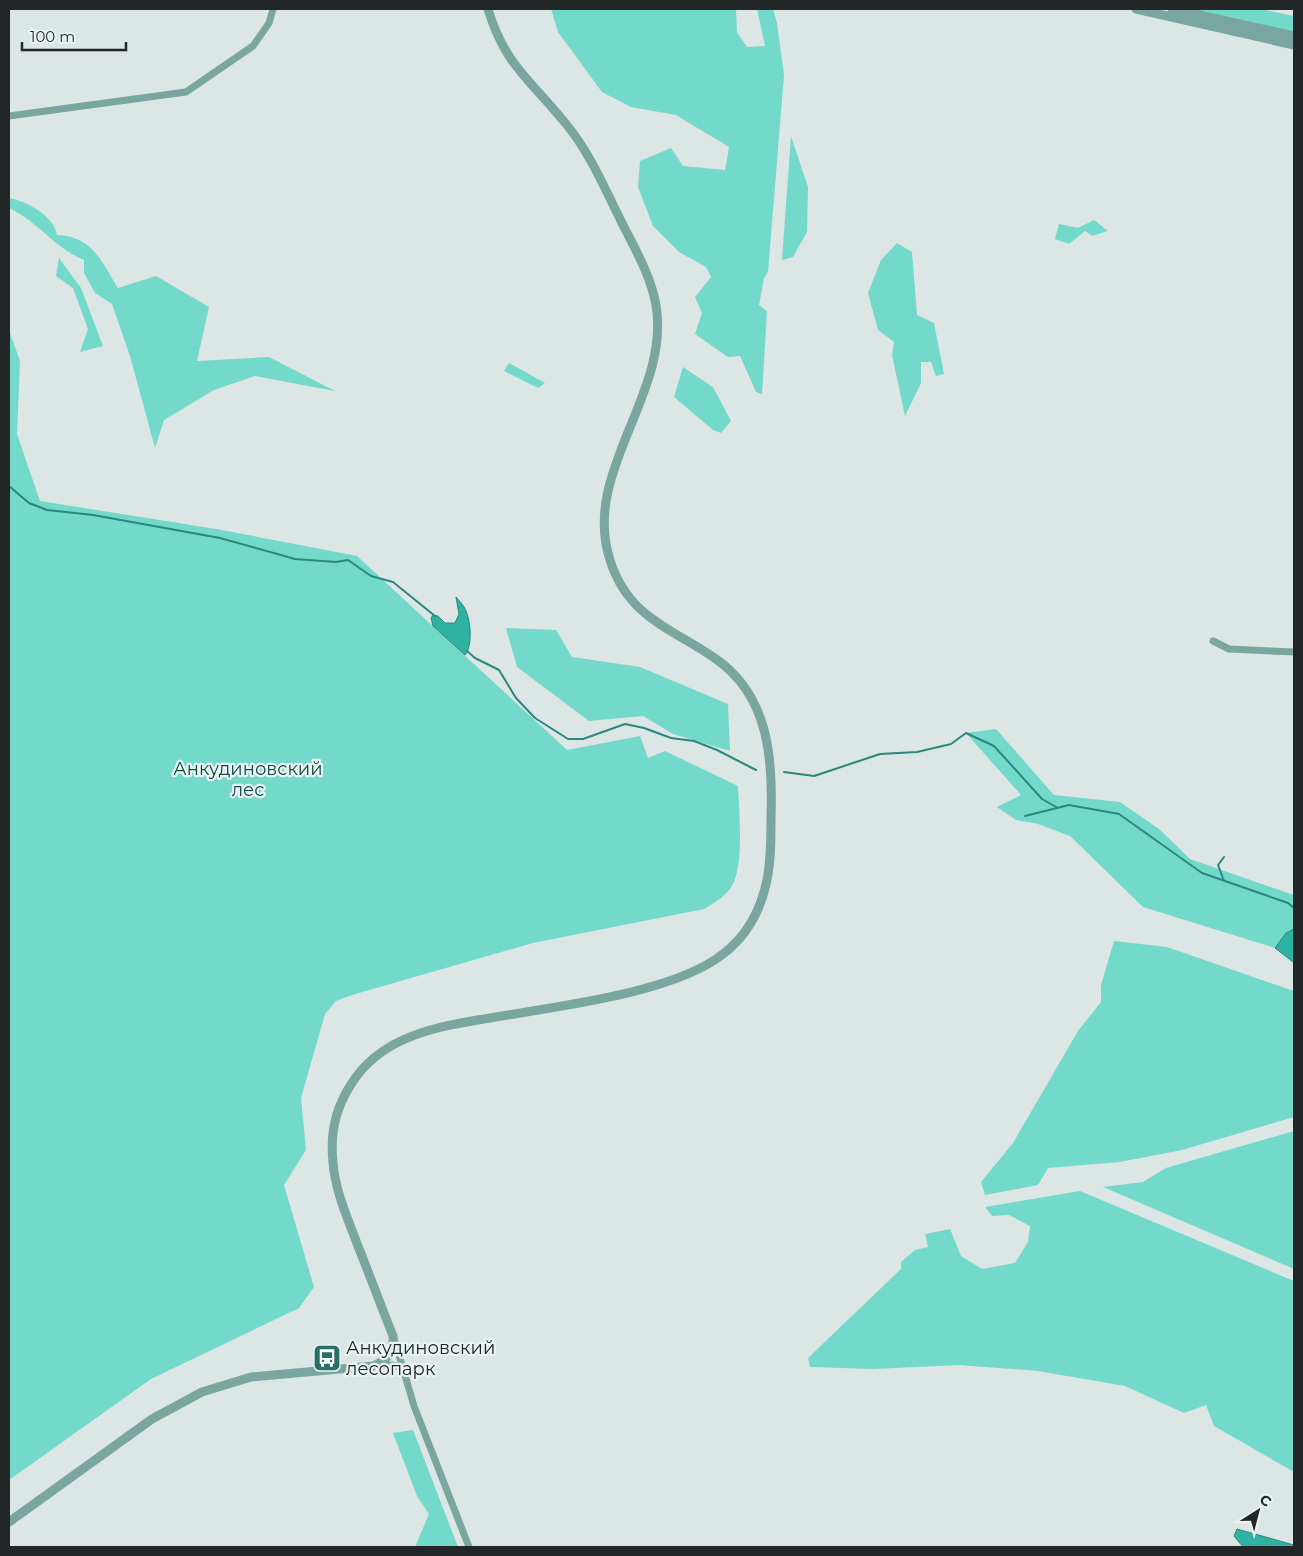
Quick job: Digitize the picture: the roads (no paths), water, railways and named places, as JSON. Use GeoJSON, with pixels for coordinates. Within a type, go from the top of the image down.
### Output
{"type":"FeatureCollection","features":[{"type":"Feature","properties":{"kind":"street"},"geometry":{"type":"LineString","coordinates":[[9,116],[186,92],[253,46],[268,24],[274,9]]}},
{"type":"Feature","properties":{"kind":"street"},"geometry":{"type":"LineString","coordinates":[[468,1547],[416,1411],[393,1336],[344,1208],[332,1162],[335,1119],[342,1098],[355,1077],[368,1062],[389,1046],[432,1029],[614,996],[701,969],[734,945],[749,926],[763,894],[770,850],[769,756],[765,732],[756,704],[739,679],[730,670],[702,650],[660,626],[635,605],[614,573],[605,543],[603,517],[608,492],[648,380],[655,346],[657,317],[651,287],[588,155],[566,123],[527,82],[507,55],[499,41],[488,9]]}},
{"type":"Feature","properties":{"kind":"street"},"geometry":{"type":"LineString","coordinates":[[1136,9],[1294,45]]}},
{"type":"Feature","properties":{"kind":"street"},"geometry":{"type":"LineString","coordinates":[[1172,9],[1294,36]]}},
{"type":"Feature","properties":{"kind":"street"},"geometry":{"type":"LineString","coordinates":[[1213,641],[1229,649],[1294,652]]}},
{"type":"Feature","properties":{"kind":"street"},"geometry":{"type":"LineString","coordinates":[[373,1366],[381,1363],[390,1354],[393,1336]]}},
{"type":"Feature","properties":{"kind":"street"},"geometry":{"type":"LineString","coordinates":[[9,1522],[152,1419],[202,1392],[232,1381],[260,1375],[392,1365],[403,1368]]}},
{"type":"Feature","properties":{"kind":"waterway"},"geometry":{"type":"LineString","coordinates":[[9,486],[29,503],[47,510],[93,515],[220,538],[295,559],[336,562],[348,560],[371,576],[393,582],[435,616]]}},
{"type":"Feature","properties":{"kind":"waterway"},"geometry":{"type":"LineString","coordinates":[[467,651],[475,658],[499,670],[516,698],[535,718],[568,739],[583,739],[625,724],[644,728],[671,738],[694,741],[717,750],[756,770]]}},
{"type":"Feature","properties":{"kind":"waterway"},"geometry":{"type":"LineString","coordinates":[[784,772],[814,776],[880,754],[917,752],[951,744],[966,733],[994,746],[1042,799],[1058,808]]}},
{"type":"Feature","properties":{"kind":"waterway"},"geometry":{"type":"LineString","coordinates":[[1025,816],[1069,805],[1119,814],[1202,873],[1288,903],[1294,908]]}},
{"type":"Feature","properties":{"kind":"waterway"},"geometry":{"type":"LineString","coordinates":[[1224,857],[1218,865],[1224,881]]}},
{"type":"Feature","properties":{"kind":"place","name":"Анкудиновский лесопарк"},"geometry":{"type":"Point","coordinates":[327,1358]}},
{"type":"Feature","properties":{"kind":"park label","name":"Анкудиновский лес"},"geometry":{"type":"Point","coordinates":[248,780]}}]}
